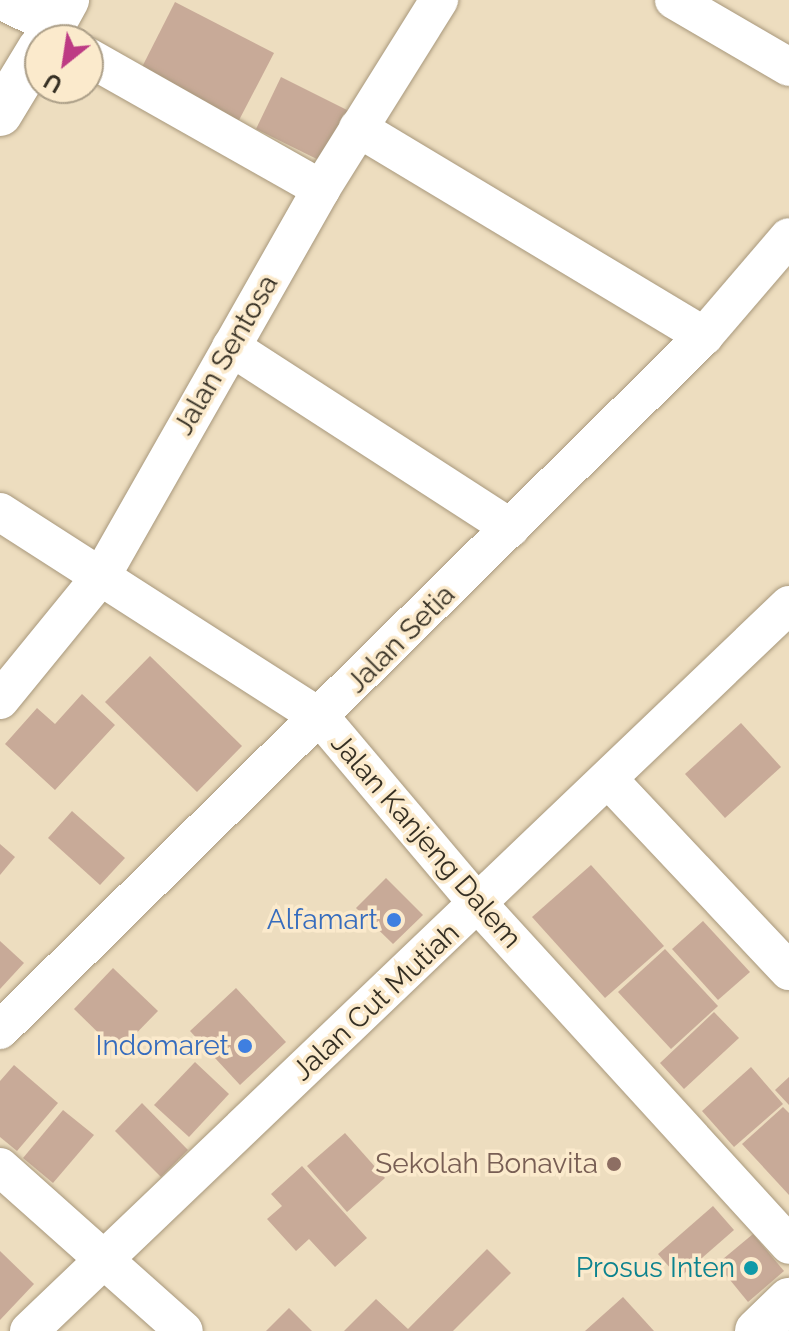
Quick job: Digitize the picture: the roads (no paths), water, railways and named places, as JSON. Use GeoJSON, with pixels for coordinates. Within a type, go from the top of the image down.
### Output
{"type":"FeatureCollection","features":[{"type":"Feature","properties":{"kind":"street"},"geometry":{"type":"LineString","coordinates":[[0,0],[39,24]]}},
{"type":"Feature","properties":{"kind":"street","name":"Jalan Sentosa"},"geometry":{"type":"LineString","coordinates":[[0,700],[102,575],[321,189],[439,0]]}},
{"type":"Feature","properties":{"kind":"street"},"geometry":{"type":"LineString","coordinates":[[674,0],[789,67]]}},
{"type":"Feature","properties":{"kind":"street"},"geometry":{"type":"LineString","coordinates":[[104,66],[321,189]]}},
{"type":"Feature","properties":{"kind":"street"},"geometry":{"type":"LineString","coordinates":[[0,114],[24,75]]}},
{"type":"Feature","properties":{"kind":"street"},"geometry":{"type":"LineString","coordinates":[[358,128],[704,336]]}},
{"type":"Feature","properties":{"kind":"street","name":"Jalan Setia"},"geometry":{"type":"LineString","coordinates":[[0,1030],[321,718],[704,336],[788,241]]}},
{"type":"Feature","properties":{"kind":"street"},"geometry":{"type":"LineString","coordinates":[[231,347],[511,528]]}},
{"type":"Feature","properties":{"kind":"street","name":"Jalan Kanjeng Dalem"},"geometry":{"type":"LineString","coordinates":[[0,512],[321,718],[479,905],[789,1245]]}},
{"type":"Feature","properties":{"kind":"street","name":"Jalan Cut Mutiah"},"geometry":{"type":"LineString","coordinates":[[29,1331],[479,905],[789,605]]}},
{"type":"Feature","properties":{"kind":"street"},"geometry":{"type":"LineString","coordinates":[[608,779],[789,971]]}},
{"type":"Feature","properties":{"kind":"street"},"geometry":{"type":"LineString","coordinates":[[0,1167],[106,1257],[184,1331]]}},
{"type":"Feature","properties":{"kind":"street"},"geometry":{"type":"LineString","coordinates":[[757,1331],[789,1300]]}},
{"type":"Feature","properties":{"kind":"place","name":"Alfamart"},"geometry":{"type":"Point","coordinates":[394,920]}},
{"type":"Feature","properties":{"kind":"place","name":"Indomaret"},"geometry":{"type":"Point","coordinates":[245,1046]}},
{"type":"Feature","properties":{"kind":"place","name":"Sekolah Bonavita"},"geometry":{"type":"Point","coordinates":[614,1164]}},
{"type":"Feature","properties":{"kind":"place","name":"Prosus Inten"},"geometry":{"type":"Point","coordinates":[751,1268]}}]}
